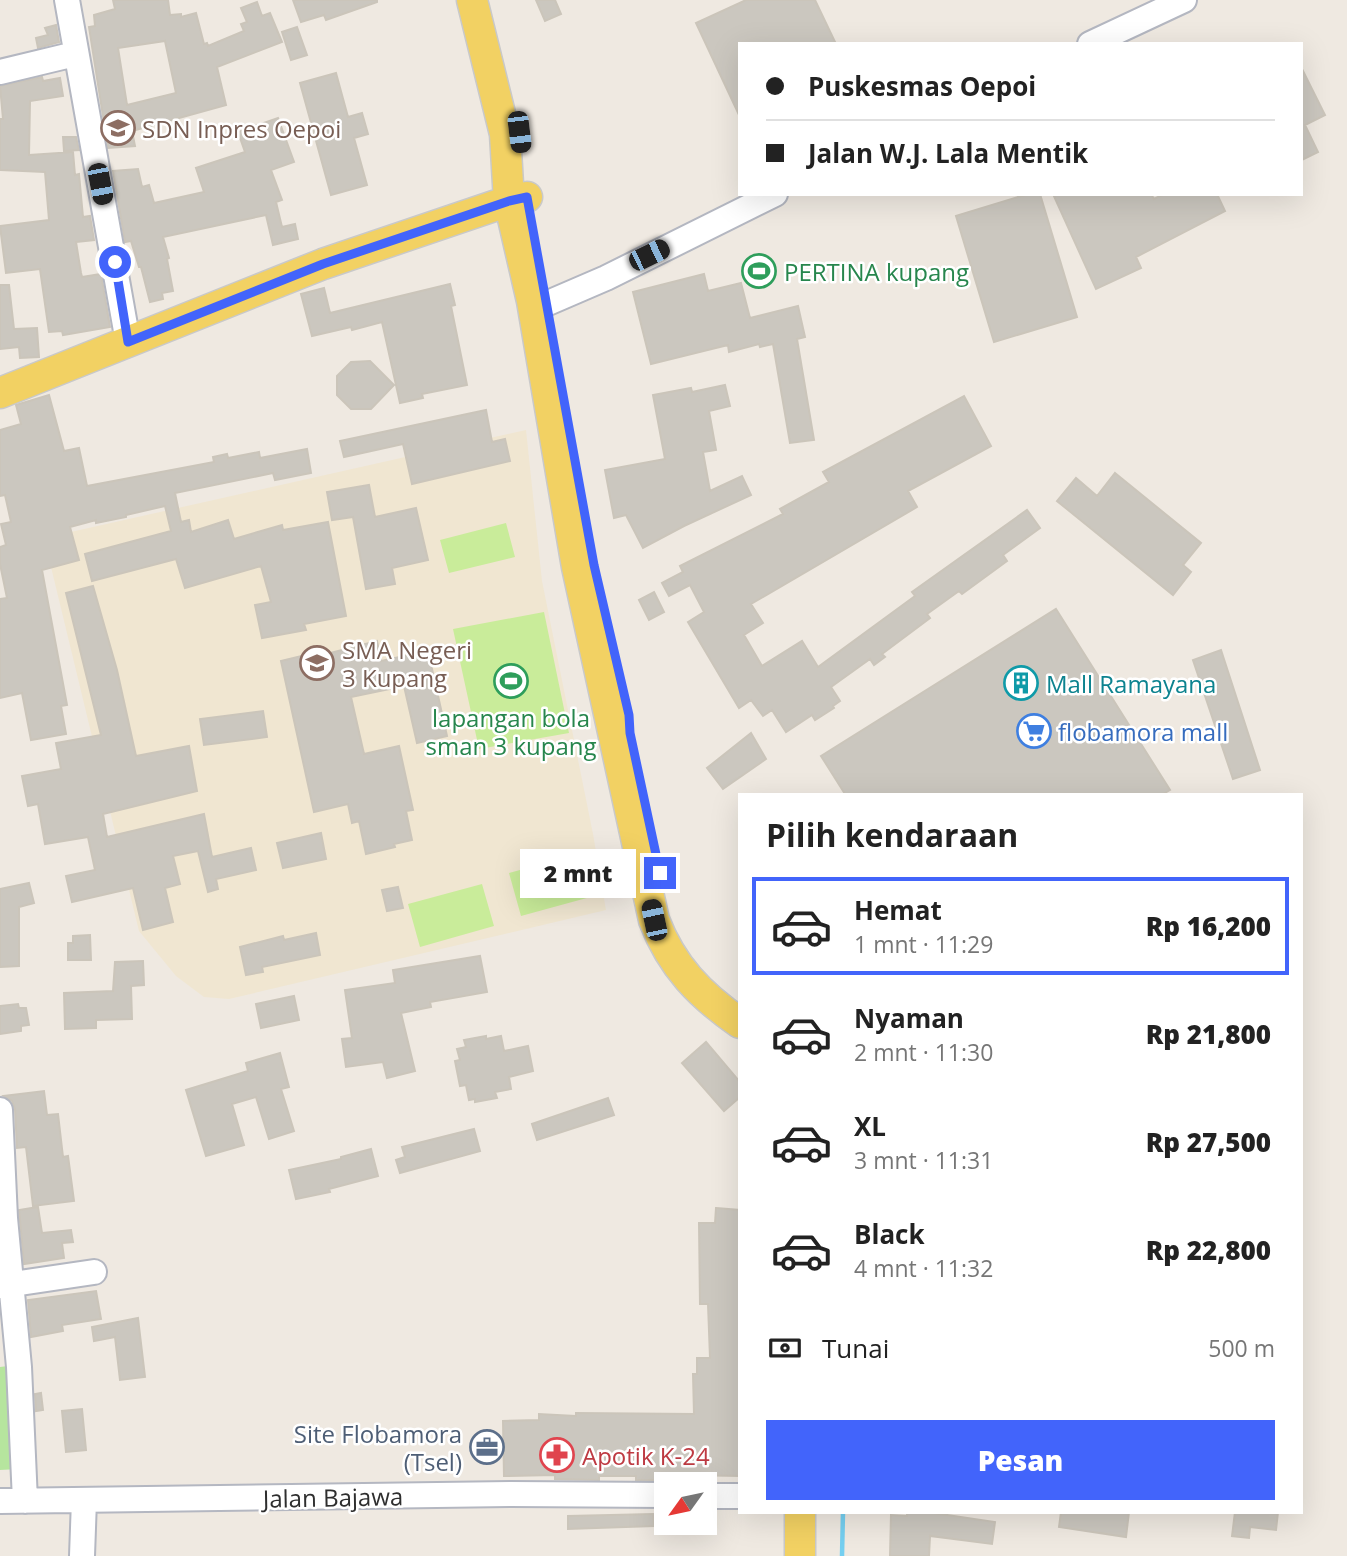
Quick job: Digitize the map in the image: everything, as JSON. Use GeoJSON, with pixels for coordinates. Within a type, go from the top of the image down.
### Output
{"type":"FeatureCollection","features":[{"type":"Feature","properties":{"kind":"main road"},"geometry":{"type":"LineString","coordinates":[[472,0],[505,134],[672,926],[686,955],[701,974],[738,1005]]}},
{"type":"Feature","properties":{"kind":"main road"},"geometry":{"type":"LineString","coordinates":[[485,0],[502,55],[519,132],[518,199]]}},
{"type":"Feature","properties":{"kind":"main road"},"geometry":{"type":"LineString","coordinates":[[0,393],[323,264],[518,199]]}},
{"type":"Feature","properties":{"kind":"main road"},"geometry":{"type":"LineString","coordinates":[[540,302],[577,568],[654,920],[690,982],[707,999],[738,1022]]}},
{"type":"Feature","properties":{"kind":"main road"},"geometry":{"type":"LineString","coordinates":[[800,1514],[800,1556]]}},
{"type":"Feature","properties":{"kind":"main road"},"geometry":{"type":"LineString","coordinates":[[810,1514],[810,1556]]}},
{"type":"Feature","properties":{"kind":"street"},"geometry":{"type":"LineString","coordinates":[[67,0],[128,342]]}},
{"type":"Feature","properties":{"kind":"street"},"geometry":{"type":"LineString","coordinates":[[1094,42],[1184,0]]}},
{"type":"Feature","properties":{"kind":"street"},"geometry":{"type":"LineString","coordinates":[[0,72],[75,54]]}},
{"type":"Feature","properties":{"kind":"street"},"geometry":{"type":"LineString","coordinates":[[540,302],[606,278],[771,196]]}},
{"type":"Feature","properties":{"kind":"street"},"geometry":{"type":"LineString","coordinates":[[0,1110],[6,1286],[19,1367],[12,1501]]}},
{"type":"Feature","properties":{"kind":"street"},"geometry":{"type":"LineString","coordinates":[[6,1286],[94,1272]]}},
{"type":"Feature","properties":{"kind":"street","name":"Jalan Bajawa"},"geometry":{"type":"LineString","coordinates":[[12,1501],[511,1494],[654,1496]]}},
{"type":"Feature","properties":{"kind":"street"},"geometry":{"type":"LineString","coordinates":[[718,1496],[738,1496]]}},
{"type":"Feature","properties":{"kind":"street"},"geometry":{"type":"LineString","coordinates":[[68,1556],[75,1500]]}},
{"type":"Feature","properties":{"kind":"street"},"geometry":{"type":"LineString","coordinates":[[75,1500],[82,1556]]}},
{"type":"Feature","properties":{"kind":"shaded area","name":"SMA Negeri 3 Kupang"},"geometry":{"type":"Polygon","coordinates":[[[526,430],[542,581],[606,910],[229,999],[204,997],[176,976],[139,931],[44,538],[526,430]]]}},
{"type":"Feature","properties":{"kind":"green space"},"geometry":{"type":"Polygon","coordinates":[[[506,523],[515,557],[449,573],[440,540],[506,523]]]}},
{"type":"Feature","properties":{"kind":"green space","name":"lapangan bola sman 3 kupang"},"geometry":{"type":"Polygon","coordinates":[[[544,612],[569,733],[479,749],[453,629],[544,612]]]}},
{"type":"Feature","properties":{"kind":"green space"},"geometry":{"type":"Polygon","coordinates":[[[582,853],[594,896],[521,916],[509,873],[582,853]]]}},
{"type":"Feature","properties":{"kind":"green space"},"geometry":{"type":"Polygon","coordinates":[[[482,884],[494,926],[420,947],[408,904],[482,884]]]}},
{"type":"Feature","properties":{"kind":"green space"},"geometry":{"type":"Polygon","coordinates":[[[8,1366],[18,1469],[0,1470],[0,1367],[8,1366]]]}},
{"type":"Feature","properties":{"kind":"building"},"geometry":{"type":"Polygon","coordinates":[[[113,0],[168,0],[170,15],[181,14],[181,17],[196,13],[204,44],[207,43],[208,46],[244,31],[241,24],[247,22],[241,8],[257,2],[262,16],[270,13],[282,42],[217,67],[226,105],[132,131],[135,146],[108,148],[89,27],[95,26],[94,15],[115,9],[113,0]],[[165,41],[118,48],[127,105],[176,93],[165,41]]]}},
{"type":"Feature","properties":{"kind":"building"},"geometry":{"type":"Polygon","coordinates":[[[293,0],[377,2],[326,20],[324,15],[301,22],[293,0]]]}},
{"type":"Feature","properties":{"kind":"building"},"geometry":{"type":"Polygon","coordinates":[[[536,0],[555,0],[561,14],[545,21],[536,0]]]}},
{"type":"Feature","properties":{"kind":"building"},"geometry":{"type":"Polygon","coordinates":[[[746,0],[815,0],[835,42],[738,42],[738,113],[696,23],[746,0]]]}},
{"type":"Feature","properties":{"kind":"building"},"geometry":{"type":"Polygon","coordinates":[[[56,25],[59,42],[38,48],[36,38],[48,35],[45,28],[56,25]]]}},
{"type":"Feature","properties":{"kind":"building"},"geometry":{"type":"Polygon","coordinates":[[[297,27],[307,55],[291,60],[282,32],[297,27]]]}},
{"type":"Feature","properties":{"kind":"building"},"geometry":{"type":"Polygon","coordinates":[[[1303,71],[1325,115],[1305,125],[1318,152],[1303,160],[1303,71]]]}},
{"type":"Feature","properties":{"kind":"building"},"geometry":{"type":"Polygon","coordinates":[[[336,73],[348,117],[362,113],[368,134],[354,138],[367,185],[331,195],[300,83],[336,73]]]}},
{"type":"Feature","properties":{"kind":"building"},"geometry":{"type":"Polygon","coordinates":[[[42,77],[43,81],[60,78],[63,96],[30,101],[29,155],[73,152],[75,175],[79,174],[83,217],[90,216],[94,240],[76,242],[81,273],[82,277],[101,274],[110,327],[63,335],[62,331],[49,332],[40,269],[6,273],[0,226],[49,220],[45,172],[0,170],[0,119],[3,119],[0,86],[42,77]]]}},
{"type":"Feature","properties":{"kind":"building"},"geometry":{"type":"Polygon","coordinates":[[[278,118],[294,162],[271,170],[282,200],[276,202],[282,227],[295,224],[298,239],[273,245],[266,215],[163,237],[173,291],[162,293],[163,299],[150,302],[131,241],[125,242],[113,171],[138,169],[142,187],[149,185],[154,203],[204,192],[196,168],[245,152],[238,132],[278,118]]]}},
{"type":"Feature","properties":{"kind":"building"},"geometry":{"type":"Polygon","coordinates":[[[63,137],[76,137],[79,150],[64,151],[63,137]]]}},
{"type":"Feature","properties":{"kind":"building"},"geometry":{"type":"Polygon","coordinates":[[[1021,196],[1041,196],[1077,317],[994,342],[956,216],[1021,196]]]}},
{"type":"Feature","properties":{"kind":"building"},"geometry":{"type":"Polygon","coordinates":[[[1054,196],[1152,196],[1154,199],[1160,196],[1218,196],[1225,211],[1136,257],[1141,268],[1096,289],[1054,196]]]}},
{"type":"Feature","properties":{"kind":"building"},"geometry":{"type":"Polygon","coordinates":[[[704,274],[708,291],[741,283],[750,318],[798,306],[805,337],[797,339],[814,440],[790,443],[773,344],[760,347],[759,344],[729,352],[728,345],[651,364],[633,292],[704,274]]]}},
{"type":"Feature","properties":{"kind":"building"},"geometry":{"type":"Polygon","coordinates":[[[450,284],[455,305],[451,306],[467,385],[422,394],[423,398],[400,403],[382,322],[312,336],[301,294],[324,288],[330,313],[450,284]]]}},
{"type":"Feature","properties":{"kind":"building"},"geometry":{"type":"Polygon","coordinates":[[[0,285],[9,285],[14,329],[37,328],[39,357],[20,358],[19,347],[0,349],[0,285]]]}},
{"type":"Feature","properties":{"kind":"building"},"geometry":{"type":"Polygon","coordinates":[[[370,361],[394,385],[371,409],[351,409],[337,395],[337,376],[351,362],[370,361]]]}},
{"type":"Feature","properties":{"kind":"building"},"geometry":{"type":"Polygon","coordinates":[[[725,385],[730,406],[709,411],[716,450],[703,452],[710,491],[742,476],[751,495],[643,548],[626,515],[614,518],[605,470],[665,459],[653,395],[691,388],[692,392],[725,385]]]}},
{"type":"Feature","properties":{"kind":"building"},"geometry":{"type":"Polygon","coordinates":[[[49,395],[64,451],[79,448],[87,486],[214,462],[213,457],[227,454],[228,458],[259,452],[260,458],[307,449],[311,473],[275,480],[273,473],[175,493],[181,522],[189,520],[191,532],[228,520],[234,539],[282,525],[283,530],[328,522],[346,616],[304,624],[306,630],[262,638],[255,605],[271,602],[261,566],[185,588],[176,559],[92,581],[85,554],[171,531],[165,506],[126,517],[96,523],[96,520],[70,527],[79,560],[42,570],[67,705],[61,706],[66,734],[31,740],[22,693],[0,698],[0,599],[7,598],[0,564],[0,547],[6,545],[1,524],[11,522],[5,495],[0,496],[0,430],[21,424],[16,405],[49,395]]]}},
{"type":"Feature","properties":{"kind":"building"},"geometry":{"type":"Polygon","coordinates":[[[964,396],[991,446],[908,491],[917,507],[751,604],[763,623],[744,635],[762,666],[802,641],[818,667],[915,596],[912,592],[1027,510],[1040,528],[1003,555],[1007,561],[962,594],[959,591],[927,614],[930,618],[882,654],[885,657],[874,665],[870,659],[831,687],[840,701],[815,720],[812,715],[786,732],[772,710],[763,716],[751,700],[739,708],[688,622],[704,612],[690,585],[669,596],[662,583],[683,572],[680,566],[783,514],[780,509],[829,482],[823,472],[964,396]]]}},
{"type":"Feature","properties":{"kind":"building"},"geometry":{"type":"Polygon","coordinates":[[[486,410],[492,442],[505,439],[510,461],[412,484],[403,444],[344,457],[340,441],[486,410]]]}},
{"type":"Feature","properties":{"kind":"building"},"geometry":{"type":"Polygon","coordinates":[[[1115,473],[1201,543],[1183,565],[1191,572],[1173,595],[1057,501],[1076,478],[1097,496],[1115,473]]]}},
{"type":"Feature","properties":{"kind":"building"},"geometry":{"type":"Polygon","coordinates":[[[369,485],[375,517],[416,508],[428,560],[392,568],[395,584],[366,589],[353,517],[332,520],[327,492],[369,485]]]}},
{"type":"Feature","properties":{"kind":"building"},"geometry":{"type":"Polygon","coordinates":[[[93,586],[117,670],[136,756],[189,746],[197,791],[103,814],[107,837],[204,814],[212,857],[251,848],[256,870],[216,879],[218,889],[208,892],[198,851],[173,856],[180,884],[165,888],[173,922],[143,930],[133,888],[72,902],[66,876],[95,870],[88,837],[45,844],[38,804],[28,806],[22,776],[61,769],[56,743],[101,735],[66,593],[93,586]]]}},
{"type":"Feature","properties":{"kind":"building"},"geometry":{"type":"Polygon","coordinates":[[[654,592],[664,612],[649,620],[639,600],[654,592]]]}},
{"type":"Feature","properties":{"kind":"building","name":"Mall Ramayana"},"geometry":{"type":"Polygon","coordinates":[[[1056,609],[1170,790],[1165,793],[844,793],[821,756],[1056,609]]]}},
{"type":"Feature","properties":{"kind":"building"},"geometry":{"type":"Polygon","coordinates":[[[377,641],[381,661],[428,651],[447,736],[417,743],[404,686],[351,697],[364,754],[399,746],[413,810],[406,811],[412,840],[366,854],[359,821],[352,823],[348,804],[314,812],[281,661],[310,654],[311,658],[377,641]]]}},
{"type":"Feature","properties":{"kind":"building"},"geometry":{"type":"Polygon","coordinates":[[[1221,650],[1260,770],[1233,779],[1193,660],[1221,650]]]}},
{"type":"Feature","properties":{"kind":"building"},"geometry":{"type":"Polygon","coordinates":[[[263,711],[267,737],[204,745],[200,719],[263,711]]]}},
{"type":"Feature","properties":{"kind":"building"},"geometry":{"type":"Polygon","coordinates":[[[751,733],[766,759],[723,789],[707,768],[751,733]]]}},
{"type":"Feature","properties":{"kind":"building"},"geometry":{"type":"Polygon","coordinates":[[[321,833],[326,859],[283,868],[277,843],[321,833]]]}},
{"type":"Feature","properties":{"kind":"building"},"geometry":{"type":"Polygon","coordinates":[[[29,883],[34,903],[19,907],[19,966],[0,967],[0,889],[29,883]]]}},
{"type":"Feature","properties":{"kind":"building"},"geometry":{"type":"Polygon","coordinates":[[[398,887],[403,908],[387,911],[382,890],[398,887]]]}},
{"type":"Feature","properties":{"kind":"building"},"geometry":{"type":"Polygon","coordinates":[[[316,933],[320,955],[262,967],[263,972],[246,975],[240,947],[283,936],[284,940],[316,933]]]}},
{"type":"Feature","properties":{"kind":"building"},"geometry":{"type":"Polygon","coordinates":[[[90,935],[91,960],[68,960],[68,943],[73,943],[73,936],[90,935]]]}},
{"type":"Feature","properties":{"kind":"building"},"geometry":{"type":"Polygon","coordinates":[[[480,956],[487,992],[430,1002],[431,1007],[401,1013],[415,1071],[387,1078],[383,1062],[346,1067],[342,1039],[352,1038],[345,990],[395,983],[393,970],[480,956]]]}},
{"type":"Feature","properties":{"kind":"building"},"geometry":{"type":"Polygon","coordinates":[[[143,961],[144,985],[131,986],[132,1019],[96,1020],[96,1028],[65,1029],[64,993],[113,991],[115,962],[143,961]]]}},
{"type":"Feature","properties":{"kind":"building"},"geometry":{"type":"Polygon","coordinates":[[[294,996],[299,1020],[261,1028],[256,1004],[294,996]]]}},
{"type":"Feature","properties":{"kind":"building"},"geometry":{"type":"Polygon","coordinates":[[[18,1004],[19,1008],[26,1008],[29,1025],[21,1026],[21,1031],[0,1034],[0,1006],[18,1004]]]}},
{"type":"Feature","properties":{"kind":"building"},"geometry":{"type":"Polygon","coordinates":[[[486,1036],[486,1039],[501,1036],[504,1051],[528,1046],[533,1071],[509,1077],[511,1089],[495,1092],[497,1098],[475,1102],[475,1099],[469,1100],[466,1085],[460,1086],[455,1061],[460,1060],[457,1049],[466,1047],[464,1040],[486,1036]]]}},
{"type":"Feature","properties":{"kind":"building"},"geometry":{"type":"Polygon","coordinates":[[[706,1042],[738,1080],[738,1099],[724,1111],[682,1063],[706,1042]]]}},
{"type":"Feature","properties":{"kind":"building"},"geometry":{"type":"Polygon","coordinates":[[[280,1053],[289,1087],[281,1089],[294,1131],[269,1139],[256,1097],[232,1104],[244,1145],[206,1156],[186,1090],[248,1071],[246,1063],[280,1053]]]}},
{"type":"Feature","properties":{"kind":"building"},"geometry":{"type":"Polygon","coordinates":[[[44,1091],[47,1115],[58,1114],[63,1157],[68,1156],[74,1201],[33,1206],[26,1147],[17,1148],[15,1109],[12,1101],[4,1096],[44,1091]]]}},
{"type":"Feature","properties":{"kind":"building"},"geometry":{"type":"Polygon","coordinates":[[[608,1098],[614,1115],[537,1140],[532,1124],[608,1098]]]}},
{"type":"Feature","properties":{"kind":"building"},"geometry":{"type":"Polygon","coordinates":[[[474,1129],[480,1151],[400,1173],[396,1160],[405,1157],[402,1147],[474,1129]]]}},
{"type":"Feature","properties":{"kind":"building"},"geometry":{"type":"Polygon","coordinates":[[[371,1149],[378,1176],[329,1189],[330,1192],[296,1199],[289,1170],[341,1159],[371,1149]]]}},
{"type":"Feature","properties":{"kind":"building"},"geometry":{"type":"Polygon","coordinates":[[[38,1207],[42,1233],[71,1230],[73,1242],[62,1243],[64,1258],[24,1264],[19,1210],[38,1207]]]}},
{"type":"Feature","properties":{"kind":"building"},"geometry":{"type":"Polygon","coordinates":[[[716,1208],[738,1210],[738,1476],[718,1476],[718,1472],[654,1472],[654,1480],[636,1480],[636,1476],[599,1476],[599,1480],[555,1479],[555,1475],[504,1476],[503,1421],[539,1420],[539,1414],[694,1414],[693,1374],[697,1374],[697,1358],[710,1358],[708,1304],[700,1304],[699,1223],[715,1223],[716,1208]]]}},
{"type":"Feature","properties":{"kind":"building"},"geometry":{"type":"Polygon","coordinates":[[[96,1291],[101,1319],[62,1325],[63,1331],[31,1337],[28,1300],[96,1291]]]}},
{"type":"Feature","properties":{"kind":"building"},"geometry":{"type":"Polygon","coordinates":[[[138,1318],[145,1377],[120,1380],[115,1337],[94,1341],[92,1327],[138,1318]]]}},
{"type":"Feature","properties":{"kind":"building"},"geometry":{"type":"Polygon","coordinates":[[[41,1393],[43,1410],[36,1411],[35,1394],[41,1393]]]}},
{"type":"Feature","properties":{"kind":"building"},"geometry":{"type":"Polygon","coordinates":[[[82,1409],[86,1450],[66,1452],[62,1411],[82,1409]]]}},
{"type":"Feature","properties":{"kind":"building"},"geometry":{"type":"Polygon","coordinates":[[[653,1514],[654,1526],[568,1529],[568,1516],[653,1514]]]}},
{"type":"Feature","properties":{"kind":"building"},"geometry":{"type":"Polygon","coordinates":[[[941,1514],[995,1522],[992,1544],[930,1536],[929,1556],[890,1556],[891,1515],[941,1514]]]}},
{"type":"Feature","properties":{"kind":"building"},"geometry":{"type":"Polygon","coordinates":[[[1061,1514],[1129,1514],[1126,1537],[1059,1527],[1061,1514]]]}},
{"type":"Feature","properties":{"kind":"building"},"geometry":{"type":"Polygon","coordinates":[[[1235,1514],[1278,1514],[1276,1530],[1250,1527],[1249,1538],[1232,1536],[1235,1514]]]}},
{"type":"Feature","properties":{"kind":"waterway"},"geometry":{"type":"LineString","coordinates":[[842,1556],[843,1514]]}},
{"type":"Feature","properties":{"kind":"place","name":"SDN Inpres Oepoi"},"geometry":{"type":"Point","coordinates":[118,128]}},
{"type":"Feature","properties":{"kind":"place","name":"PERTINA kupang"},"geometry":{"type":"Point","coordinates":[759,271]}},
{"type":"Feature","properties":{"kind":"place","name":"SMA Negeri 3 Kupang"},"geometry":{"type":"Point","coordinates":[317,663]}},
{"type":"Feature","properties":{"kind":"place","name":"lapangan bola sman 3 kupang"},"geometry":{"type":"Point","coordinates":[511,681]}},
{"type":"Feature","properties":{"kind":"place","name":"Mall Ramayana"},"geometry":{"type":"Point","coordinates":[1021,683]}},
{"type":"Feature","properties":{"kind":"place","name":"flobamora mall"},"geometry":{"type":"Point","coordinates":[1034,731]}},
{"type":"Feature","properties":{"kind":"place","name":"Site Flobamora (Tsel)"},"geometry":{"type":"Point","coordinates":[487,1447]}},
{"type":"Feature","properties":{"kind":"place","name":"Apotik K-24"},"geometry":{"type":"Point","coordinates":[557,1455]}},
{"type":"Feature","properties":{"kind":"route"},"geometry":{"type":"LineString","coordinates":[[115,262],[128,342],[323,264],[527,197],[594,565],[629,715],[630,733],[660,873]]}}]}
